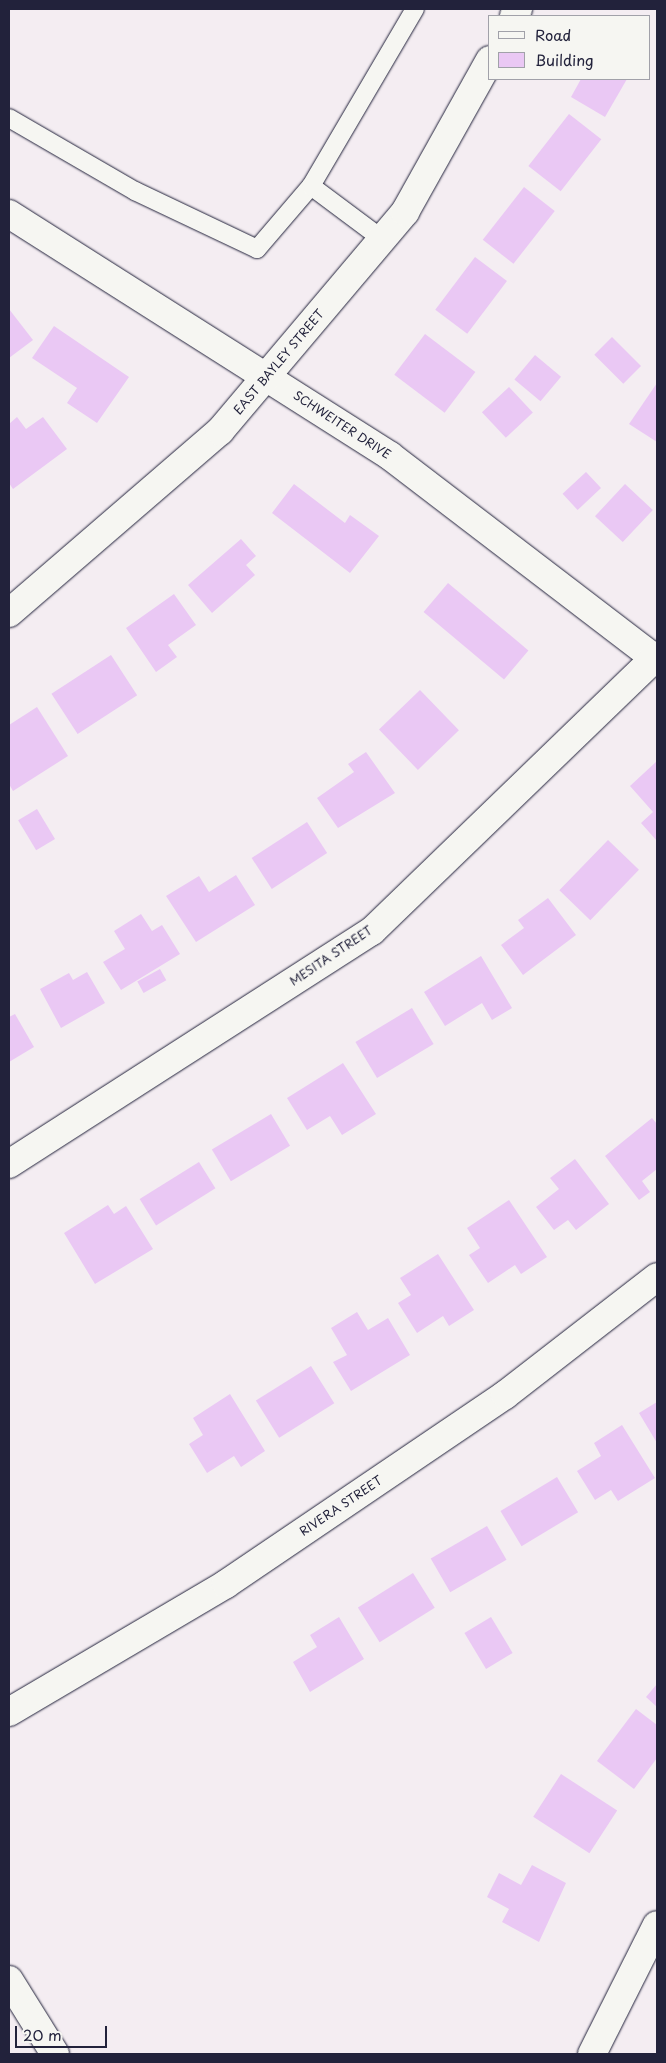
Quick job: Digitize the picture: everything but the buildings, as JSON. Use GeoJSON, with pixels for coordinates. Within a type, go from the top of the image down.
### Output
{"type":"FeatureCollection","features":[{"type":"Feature","properties":{"kind":"street","name":"EAST BAYLEY STREET"},"geometry":{"type":"LineString","coordinates":[[9,613],[220,431],[405,212],[488,64]]}},
{"type":"Feature","properties":{"kind":"street","name":"SCHWEITER DRIVE"},"geometry":{"type":"LineString","coordinates":[[9,214],[267,376],[390,456],[657,659]]}},
{"type":"Feature","properties":{"kind":"street","name":"MESITA STREET"},"geometry":{"type":"LineString","coordinates":[[9,1164],[372,931],[657,659]]}},
{"type":"Feature","properties":{"kind":"street","name":"RIVERA STREET"},"geometry":{"type":"LineString","coordinates":[[9,1712],[226,1584],[505,1396],[657,1277]]}},
{"type":"Feature","properties":{"kind":"street"},"geometry":{"type":"LineString","coordinates":[[592,2054],[657,1925]]}},
{"type":"Feature","properties":{"kind":"street"},"geometry":{"type":"LineString","coordinates":[[9,1980],[55,2054]]}},
{"type":"Feature","properties":{"kind":"lane"},"geometry":{"type":"LineString","coordinates":[[9,118],[135,191],[258,248],[311,186],[415,9]]}},
{"type":"Feature","properties":{"kind":"lane"},"geometry":{"type":"LineString","coordinates":[[311,186],[382,239]]}}]}
